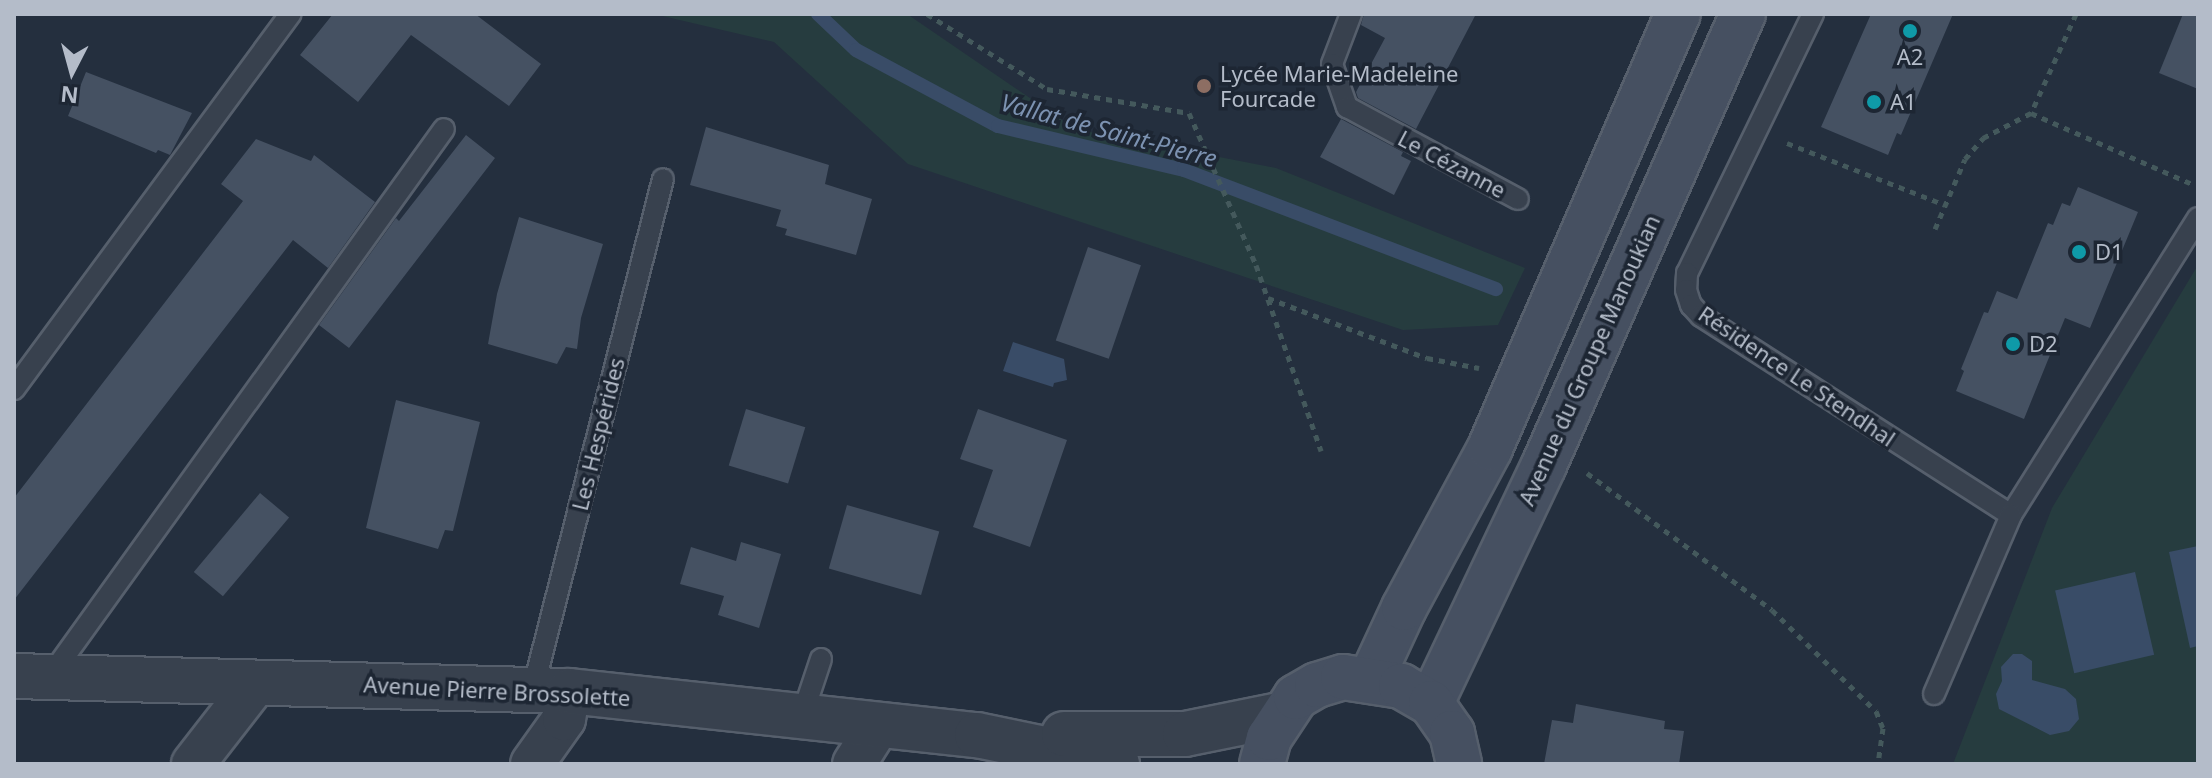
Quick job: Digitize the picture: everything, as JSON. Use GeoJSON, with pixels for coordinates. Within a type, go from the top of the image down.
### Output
{"type":"FeatureCollection","features":[{"type":"Feature","properties":{"kind":"main road"},"geometry":{"type":"LineString","coordinates":[[1371,679],[1404,608],[1490,448],[1678,14]]}},
{"type":"Feature","properties":{"kind":"main road","name":"Avenue du Groupe Manoukian"},"geometry":{"type":"LineString","coordinates":[[1431,703],[1544,465],[1743,14]]}},
{"type":"Feature","properties":{"kind":"main road"},"geometry":{"type":"LineString","coordinates":[[1262,764],[1269,738],[1296,697],[1317,685],[1343,677],[1401,686],[1431,703],[1452,733],[1459,764]]}},
{"type":"Feature","properties":{"kind":"street","name":"Avenue Pierre Brossolette"},"geometry":{"type":"LineString","coordinates":[[32,677],[551,690],[977,735],[1185,734],[1284,714]]}},
{"type":"Feature","properties":{"kind":"street"},"geometry":{"type":"LineString","coordinates":[[193,764],[256,683]]}},
{"type":"Feature","properties":{"kind":"street"},"geometry":{"type":"LineString","coordinates":[[532,764],[564,719],[551,690]]}},
{"type":"Feature","properties":{"kind":"street"},"geometry":{"type":"LineString","coordinates":[[854,764],[878,726]]}},
{"type":"Feature","properties":{"kind":"street","name":"Avenue Pierre Brossolette"},"geometry":{"type":"LineString","coordinates":[[977,735],[1117,764]]}},
{"type":"Feature","properties":{"kind":"lane"},"geometry":{"type":"LineString","coordinates":[[14,389],[290,14]]}},
{"type":"Feature","properties":{"kind":"lane","name":"Le Cézanne"},"geometry":{"type":"LineString","coordinates":[[1351,14],[1332,64],[1347,107],[1518,199]]}},
{"type":"Feature","properties":{"kind":"lane","name":"Résidence Le Stendhal"},"geometry":{"type":"LineString","coordinates":[[1813,14],[1687,273],[1686,290],[1691,305],[1701,316],[2011,515]]}},
{"type":"Feature","properties":{"kind":"lane"},"geometry":{"type":"LineString","coordinates":[[32,677],[444,129]]}},
{"type":"Feature","properties":{"kind":"lane","name":"Les Hespérides"},"geometry":{"type":"LineString","coordinates":[[551,690],[663,179]]}},
{"type":"Feature","properties":{"kind":"lane"},"geometry":{"type":"LineString","coordinates":[[1934,694],[2011,515],[2198,218]]}},
{"type":"Feature","properties":{"kind":"lane"},"geometry":{"type":"LineString","coordinates":[[802,716],[821,659]]}},
{"type":"Feature","properties":{"kind":"path"},"geometry":{"type":"LineString","coordinates":[[927,14],[1047,89],[1189,113],[1256,265],[1321,451]]}},
{"type":"Feature","properties":{"kind":"path"},"geometry":{"type":"LineString","coordinates":[[1935,229],[1965,159],[1983,138],[2031,113],[2076,14]]}},
{"type":"Feature","properties":{"kind":"path"},"geometry":{"type":"LineString","coordinates":[[2031,113],[2198,187]]}},
{"type":"Feature","properties":{"kind":"path"},"geometry":{"type":"LineString","coordinates":[[1756,131],[1945,205]]}},
{"type":"Feature","properties":{"kind":"path"},"geometry":{"type":"LineString","coordinates":[[1268,298],[1427,358],[1489,370]]}},
{"type":"Feature","properties":{"kind":"path"},"geometry":{"type":"LineString","coordinates":[[1576,464],[1772,610],[1876,711],[1883,728],[1878,764]]}},
{"type":"Feature","properties":{"kind":"green space"},"geometry":{"type":"Polygon","coordinates":[[[654,14],[907,14],[1075,129],[1276,168],[1525,268],[1498,325],[1403,330],[908,164],[774,42],[654,14]]]}},
{"type":"Feature","properties":{"kind":"green space"},"geometry":{"type":"Polygon","coordinates":[[[2198,265],[2198,764],[1953,764],[2052,508],[2198,265]]]}},
{"type":"Feature","properties":{"kind":"water"},"geometry":{"type":"Polygon","coordinates":[[[1013,342],[1064,359],[1067,380],[1054,383],[1053,387],[1003,371],[1013,342]]]}},
{"type":"Feature","properties":{"kind":"water"},"geometry":{"type":"Polygon","coordinates":[[[2198,546],[2198,646],[2190,648],[2169,552],[2198,546]]]}},
{"type":"Feature","properties":{"kind":"water"},"geometry":{"type":"Polygon","coordinates":[[[2135,572],[2154,655],[2074,673],[2055,590],[2135,572]]]}},
{"type":"Feature","properties":{"kind":"water"},"geometry":{"type":"Polygon","coordinates":[[[2013,654],[2022,654],[2032,661],[2032,680],[2065,689],[2076,699],[2079,719],[2069,731],[2050,735],[1999,709],[1996,694],[2002,681],[2001,667],[2013,654]]]}},
{"type":"Feature","properties":{"kind":"building"},"geometry":{"type":"Polygon","coordinates":[[[333,14],[475,14],[541,64],[509,106],[411,35],[358,102],[300,55],[333,14]]]}},
{"type":"Feature","properties":{"kind":"building"},"geometry":{"type":"Polygon","coordinates":[[[1364,14],[1476,14],[1416,129],[1358,98],[1356,92],[1385,38],[1361,25],[1364,14]]]}},
{"type":"Feature","properties":{"kind":"building","name":"A1"},"geometry":{"type":"Polygon","coordinates":[[[1871,14],[1953,14],[1901,135],[1897,133],[1888,155],[1821,127],[1871,14]]]}},
{"type":"Feature","properties":{"kind":"building"},"geometry":{"type":"Polygon","coordinates":[[[2183,14],[2198,14],[2198,89],[2159,73],[2183,14]]]}},
{"type":"Feature","properties":{"kind":"building"},"geometry":{"type":"Polygon","coordinates":[[[86,72],[192,113],[170,155],[158,150],[156,153],[68,116],[86,72]]]}},
{"type":"Feature","properties":{"kind":"building"},"geometry":{"type":"Polygon","coordinates":[[[1341,119],[1403,152],[1401,156],[1411,161],[1394,195],[1320,157],[1341,119]]]}},
{"type":"Feature","properties":{"kind":"building"},"geometry":{"type":"Polygon","coordinates":[[[706,127],[829,165],[825,184],[872,199],[856,255],[785,235],[787,229],[776,226],[781,210],[690,185],[706,127]]]}},
{"type":"Feature","properties":{"kind":"building"},"geometry":{"type":"Polygon","coordinates":[[[466,135],[495,158],[349,348],[319,325],[396,218],[399,221],[466,135]]]}},
{"type":"Feature","properties":{"kind":"building"},"geometry":{"type":"Polygon","coordinates":[[[256,139],[311,161],[314,155],[375,202],[328,268],[293,240],[14,600],[14,498],[243,201],[221,184],[256,139]]]}},
{"type":"Feature","properties":{"kind":"building"},"geometry":{"type":"Polygon","coordinates":[[[2078,187],[2138,212],[2090,328],[2065,318],[2024,419],[1956,391],[1964,371],[1961,369],[1984,312],[1988,313],[1997,291],[2017,299],[2048,223],[2053,225],[2062,203],[2070,206],[2078,187]]]}},
{"type":"Feature","properties":{"kind":"building"},"geometry":{"type":"Polygon","coordinates":[[[519,217],[603,244],[581,318],[577,349],[566,347],[557,364],[488,344],[497,294],[519,217]]]}},
{"type":"Feature","properties":{"kind":"building"},"geometry":{"type":"Polygon","coordinates":[[[1088,247],[1141,265],[1109,359],[1056,341],[1088,247]]]}},
{"type":"Feature","properties":{"kind":"building"},"geometry":{"type":"Polygon","coordinates":[[[396,400],[480,422],[453,531],[445,530],[438,549],[366,528],[396,400]]]}},
{"type":"Feature","properties":{"kind":"building"},"geometry":{"type":"Polygon","coordinates":[[[746,409],[805,427],[788,484],[729,465],[746,409]]]}},
{"type":"Feature","properties":{"kind":"building"},"geometry":{"type":"Polygon","coordinates":[[[978,409],[1067,440],[1030,547],[973,527],[993,470],[960,459],[978,409]]]}},
{"type":"Feature","properties":{"kind":"building"},"geometry":{"type":"Polygon","coordinates":[[[260,493],[289,517],[223,596],[194,572],[260,493]]]}},
{"type":"Feature","properties":{"kind":"building"},"geometry":{"type":"Polygon","coordinates":[[[847,505],[939,531],[921,595],[829,568],[847,505]]]}},
{"type":"Feature","properties":{"kind":"building"},"geometry":{"type":"Polygon","coordinates":[[[741,542],[781,554],[759,628],[718,615],[724,596],[680,584],[691,547],[736,561],[741,542]]]}},
{"type":"Feature","properties":{"kind":"building"},"geometry":{"type":"Polygon","coordinates":[[[1576,704],[1665,721],[1664,729],[1684,731],[1679,764],[1544,764],[1552,720],[1573,723],[1576,704]]]}},
{"type":"Feature","properties":{"kind":"waterway","name":"Vallat de Saint-Pierre"},"geometry":{"type":"LineString","coordinates":[[818,14],[856,50],[998,126],[1184,170],[1496,289]]}},
{"type":"Feature","properties":{"kind":"place","name":"A2"},"geometry":{"type":"Point","coordinates":[1910,31]}},
{"type":"Feature","properties":{"kind":"place","name":"Lycée Marie-Madeleine Fourcade"},"geometry":{"type":"Point","coordinates":[1204,86]}},
{"type":"Feature","properties":{"kind":"place","name":"A1"},"geometry":{"type":"Point","coordinates":[1874,102]}},
{"type":"Feature","properties":{"kind":"place","name":"D1"},"geometry":{"type":"Point","coordinates":[2079,252]}},
{"type":"Feature","properties":{"kind":"place","name":"D2"},"geometry":{"type":"Point","coordinates":[2013,344]}}]}
